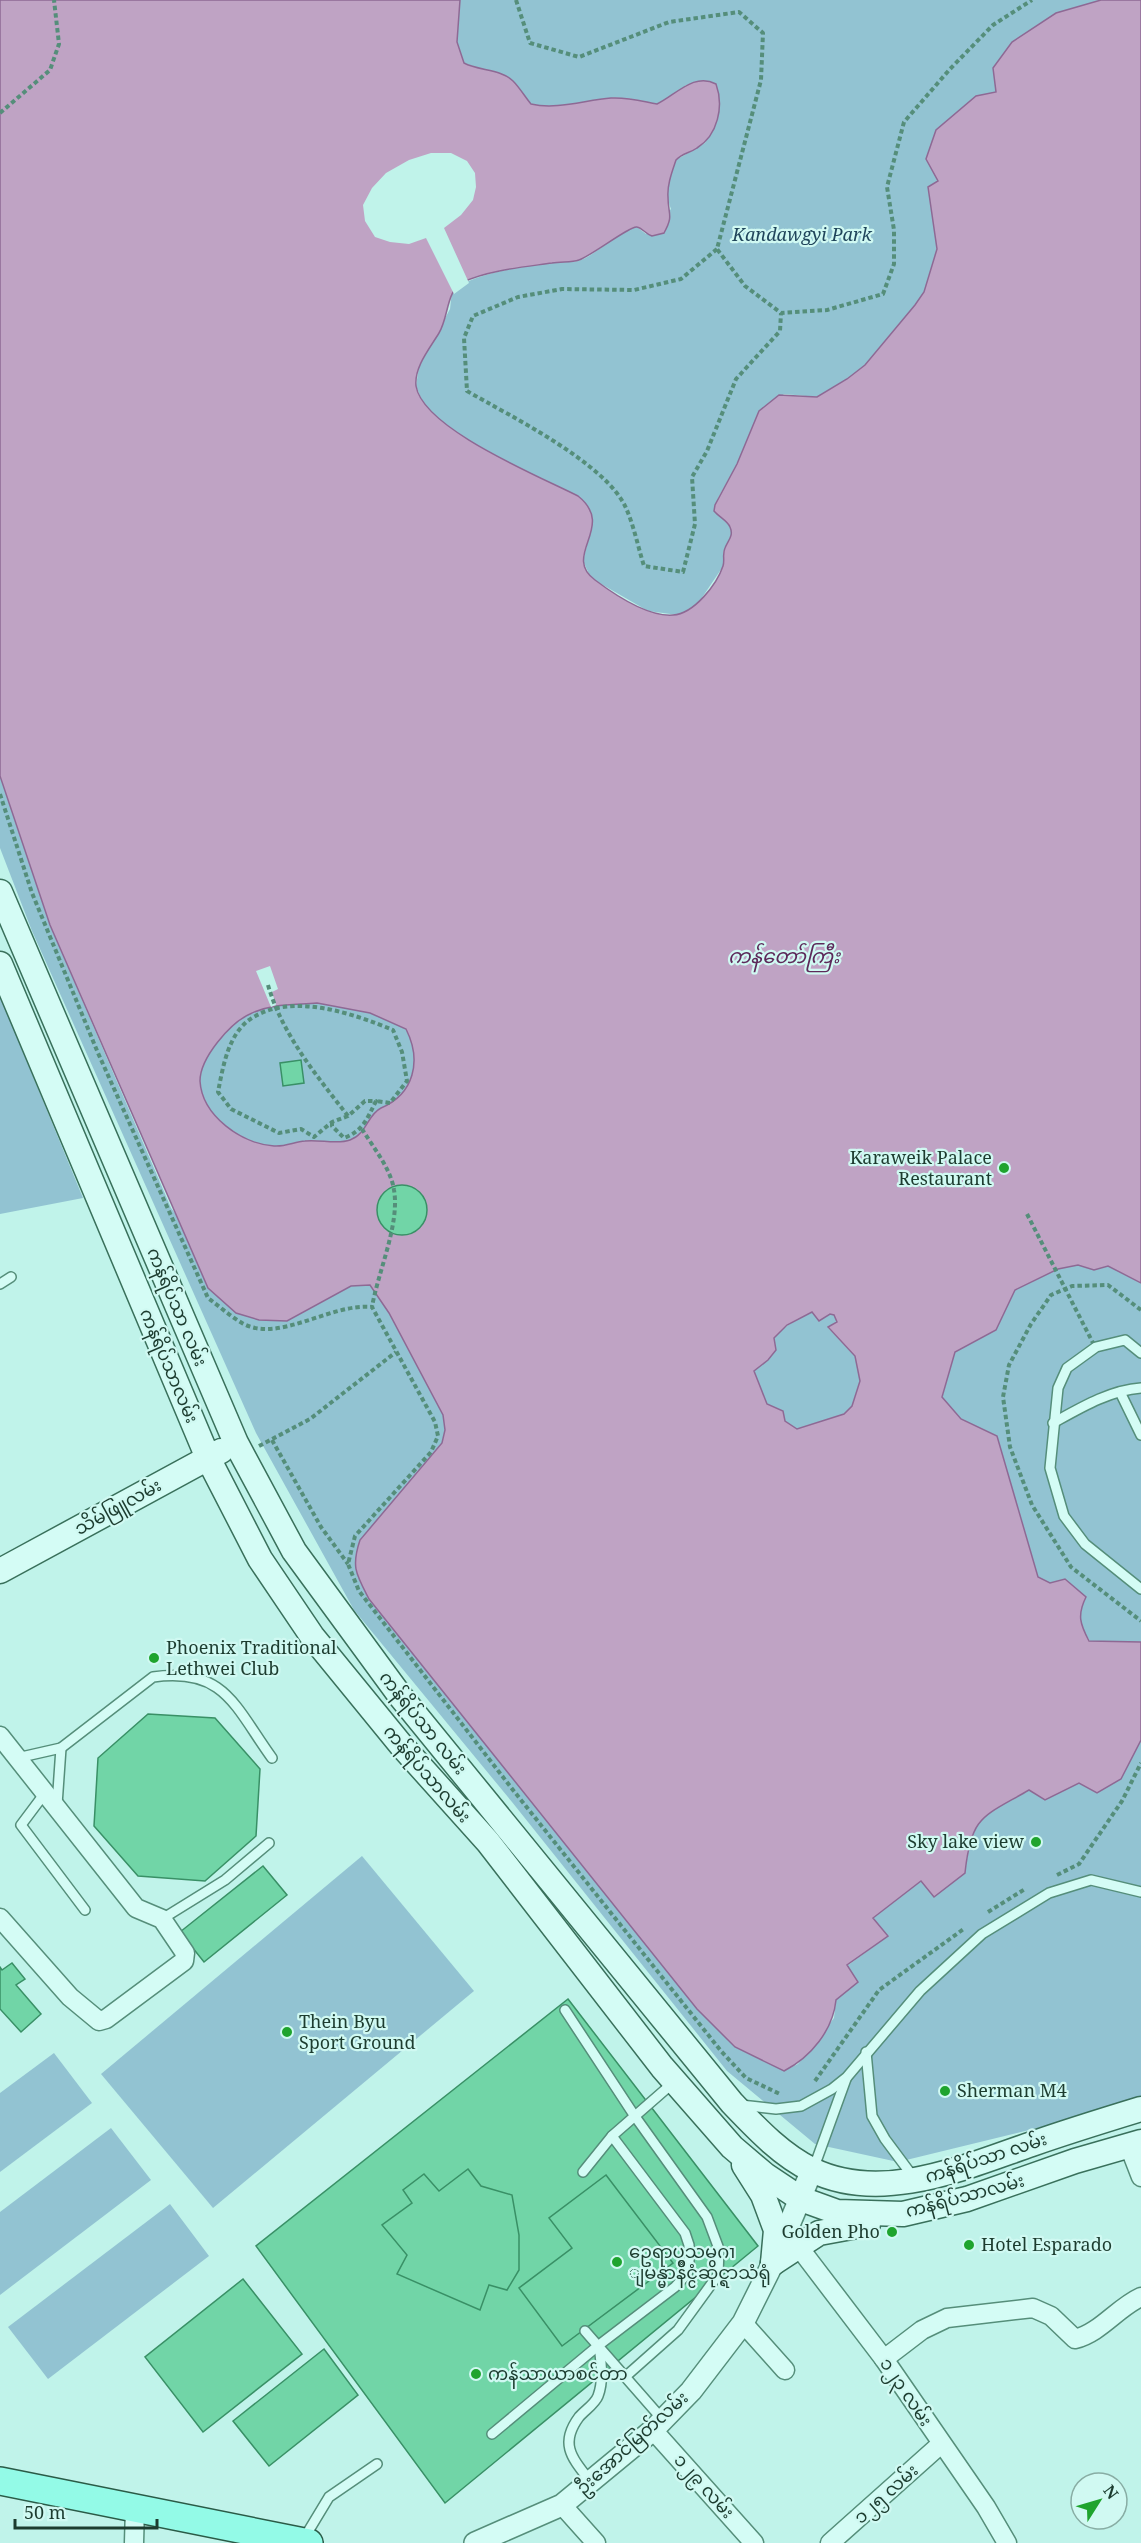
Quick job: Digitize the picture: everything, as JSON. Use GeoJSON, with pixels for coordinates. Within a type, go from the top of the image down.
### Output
{"type":"FeatureCollection","features":[{"type":"Feature","properties":{"kind":"main road","name":"ကန်ရိပ်သာ လမ်း"},"geometry":{"type":"LineString","coordinates":[[0,892],[236,1443],[294,1551],[336,1612],[603,1947],[732,2103],[780,2150],[812,2170],[840,2180],[871,2183],[915,2180],[958,2169],[1141,2109]]}},
{"type":"Feature","properties":{"kind":"main road","name":"ကန်ရိပ်သာလမ်း"},"geometry":{"type":"LineString","coordinates":[[0,964],[208,1458],[260,1559],[312,1636],[401,1745],[488,1842],[674,2082],[732,2147],[765,2175],[801,2199],[837,2212],[903,2214],[967,2199],[1075,2161],[1135,2144]]}},
{"type":"Feature","properties":{"kind":"main road","name":"သိမ်ဖြူလမ်း"},"geometry":{"type":"LineString","coordinates":[[1,1570],[236,1443]]}},
{"type":"Feature","properties":{"kind":"main road"},"geometry":{"type":"LineString","coordinates":[[732,2147],[763,2195],[776,2230],[773,2263]]}},
{"type":"Feature","properties":{"kind":"main road"},"geometry":{"type":"LineString","coordinates":[[773,2263],[819,2233],[833,2229],[858,2227],[903,2214]]}},
{"type":"Feature","properties":{"kind":"main road"},"geometry":{"type":"LineString","coordinates":[[0,2481],[306,2542]]}},
{"type":"Feature","properties":{"kind":"street"},"geometry":{"type":"LineString","coordinates":[[0,1736],[136,1908],[162,1919],[185,1953],[184,1961],[106,2019],[99,2021],[70,1997],[0,1918]]}},
{"type":"Feature","properties":{"kind":"street"},"geometry":{"type":"LineString","coordinates":[[1135,2144],[1141,2177]]}},
{"type":"Feature","properties":{"kind":"street","name":"ဦးအောင်မြတ်လမ်း"},"geometry":{"type":"LineString","coordinates":[[475,2543],[562,2505],[658,2425],[691,2391],[743,2323],[773,2263],[812,2170]]}},
{"type":"Feature","properties":{"kind":"street","name":"၁၂၃ လမ်း"},"geometry":{"type":"LineString","coordinates":[[798,2246],[884,2359],[986,2507],[1007,2543]]}},
{"type":"Feature","properties":{"kind":"street"},"geometry":{"type":"LineString","coordinates":[[884,2359],[922,2330],[948,2318],[1033,2308],[1051,2316],[1074,2339],[1086,2336],[1125,2304],[1141,2297]]}},
{"type":"Feature","properties":{"kind":"street"},"geometry":{"type":"LineString","coordinates":[[743,2323],[785,2370]]}},
{"type":"Feature","properties":{"kind":"street","name":"၁၂၉ လမ်း"},"geometry":{"type":"LineString","coordinates":[[658,2425],[754,2543]]}},
{"type":"Feature","properties":{"kind":"street","name":"၁၂၅ လမ်း"},"geometry":{"type":"LineString","coordinates":[[832,2542],[941,2444]]}},
{"type":"Feature","properties":{"kind":"street"},"geometry":{"type":"LineString","coordinates":[[562,2505],[596,2543]]}},
{"type":"Feature","properties":{"kind":"street"},"geometry":{"type":"LineString","coordinates":[[134,2543],[135,2507]]}},
{"type":"Feature","properties":{"kind":"lane"},"geometry":{"type":"LineString","coordinates":[[0,1284],[11,1277]]}},
{"type":"Feature","properties":{"kind":"lane"},"geometry":{"type":"LineString","coordinates":[[1141,1353],[1125,1340],[1096,1347],[1068,1368],[1058,1388],[1050,1468],[1064,1516],[1085,1544],[1141,1589]]}},
{"type":"Feature","properties":{"kind":"lane"},"geometry":{"type":"LineString","coordinates":[[1053,1423],[1083,1406],[1120,1392],[1141,1388]]}},
{"type":"Feature","properties":{"kind":"lane"},"geometry":{"type":"LineString","coordinates":[[1120,1392],[1141,1435]]}},
{"type":"Feature","properties":{"kind":"lane"},"geometry":{"type":"LineString","coordinates":[[17,1758],[61,1749],[153,1677],[194,1675],[219,1686],[272,1758]]}},
{"type":"Feature","properties":{"kind":"lane"},"geometry":{"type":"LineString","coordinates":[[57,1808],[61,1749]]}},
{"type":"Feature","properties":{"kind":"lane"},"geometry":{"type":"LineString","coordinates":[[45,1793],[21,1825],[85,1910]]}},
{"type":"Feature","properties":{"kind":"lane"},"geometry":{"type":"LineString","coordinates":[[162,1919],[225,1880],[269,1843]]}},
{"type":"Feature","properties":{"kind":"lane"},"geometry":{"type":"LineString","coordinates":[[812,2170],[847,2077],[866,2052],[920,1992],[982,1934],[1049,1893],[1091,1880],[1141,1892]]}},
{"type":"Feature","properties":{"kind":"lane"},"geometry":{"type":"LineString","coordinates":[[565,2010],[633,2115],[707,2217],[719,2249],[718,2275],[678,2331],[625,2377]]}},
{"type":"Feature","properties":{"kind":"lane"},"geometry":{"type":"LineString","coordinates":[[866,2052],[872,2116],[885,2139],[915,2180]]}},
{"type":"Feature","properties":{"kind":"lane"},"geometry":{"type":"LineString","coordinates":[[732,2103],[776,2109],[801,2106],[819,2097],[847,2077]]}},
{"type":"Feature","properties":{"kind":"lane"},"geometry":{"type":"LineString","coordinates":[[583,2172],[612,2136],[633,2115],[674,2082]]}},
{"type":"Feature","properties":{"kind":"lane"},"geometry":{"type":"LineString","coordinates":[[492,2434],[598,2346],[675,2287],[687,2274],[689,2245],[685,2233],[612,2136]]}},
{"type":"Feature","properties":{"kind":"lane"},"geometry":{"type":"LineString","coordinates":[[585,2331],[625,2377],[658,2425]]}},
{"type":"Feature","properties":{"kind":"lane"},"geometry":{"type":"LineString","coordinates":[[591,2482],[570,2456],[568,2435],[579,2417],[597,2397],[602,2373],[598,2346]]}},
{"type":"Feature","properties":{"kind":"lane"},"geometry":{"type":"LineString","coordinates":[[306,2542],[329,2497],[377,2464]]}},
{"type":"Feature","properties":{"kind":"path"},"geometry":{"type":"LineString","coordinates":[[0,113],[50,69],[59,44],[54,0]]}},
{"type":"Feature","properties":{"kind":"path"},"geometry":{"type":"LineString","coordinates":[[516,0],[530,43],[579,57],[669,22],[739,12],[763,33],[761,81],[717,249],[681,279],[634,290],[562,289],[518,297],[473,316],[464,338],[466,391],[546,437],[600,476],[626,507],[644,566],[683,572],[694,524],[692,477],[707,451],[736,379],[780,331],[782,313]]}},
{"type":"Feature","properties":{"kind":"path"},"geometry":{"type":"LineString","coordinates":[[717,249],[745,286],[782,313],[827,310],[883,294],[894,264],[894,230],[887,187],[904,122],[950,69],[993,25],[1032,0]]}},
{"type":"Feature","properties":{"kind":"path"},"geometry":{"type":"LineString","coordinates":[[0,794],[32,893],[98,1053],[208,1298],[244,1324],[281,1330],[321,1314],[355,1305],[372,1307]]}},
{"type":"Feature","properties":{"kind":"path"},"geometry":{"type":"LineString","coordinates":[[268,985],[275,1010],[312,1070],[348,1116]]}},
{"type":"Feature","properties":{"kind":"path"},"geometry":{"type":"LineString","coordinates":[[316,1007],[370,1020],[393,1030],[402,1052],[407,1081],[390,1103],[376,1101],[365,1101],[348,1116],[332,1122],[314,1137],[301,1129],[279,1133],[231,1109],[218,1092],[224,1060],[233,1040],[251,1018],[275,1010],[316,1007]]}},
{"type":"Feature","properties":{"kind":"path"},"geometry":{"type":"LineString","coordinates":[[332,1122],[339,1137],[344,1138],[362,1130],[376,1101]]}},
{"type":"Feature","properties":{"kind":"path"},"geometry":{"type":"LineString","coordinates":[[348,1564],[355,1536],[430,1452],[438,1436],[435,1422],[372,1307],[395,1206],[394,1188],[386,1167],[362,1130]]}},
{"type":"Feature","properties":{"kind":"path"},"geometry":{"type":"LineString","coordinates":[[1027,1214],[1093,1343]]}},
{"type":"Feature","properties":{"kind":"path"},"geometry":{"type":"LineString","coordinates":[[236,1443],[257,1447],[272,1440],[336,1401],[396,1352]]}},
{"type":"Feature","properties":{"kind":"path"},"geometry":{"type":"LineString","coordinates":[[272,1440],[321,1527],[348,1564],[359,1591],[378,1617],[721,2051],[746,2078],[782,2095]]}},
{"type":"Feature","properties":{"kind":"green space","name":"Kandawgyi Park"},"geometry":{"type":"Polygon","coordinates":[[[460,0],[1101,0],[1056,13],[996,92],[938,181],[928,187],[937,249],[924,292],[915,305],[865,365],[847,379],[817,397],[784,394],[759,411],[737,464],[718,498],[715,512],[730,525],[732,535],[723,552],[724,565],[697,605],[678,615],[648,611],[590,576],[583,561],[588,541],[463,437],[439,421],[424,405],[416,386],[419,367],[450,309],[452,291],[472,280],[500,271],[543,263],[578,261],[631,228],[637,227],[646,234],[671,209],[668,190],[676,160],[705,143],[717,121],[686,85],[674,96],[657,104],[617,98],[551,106],[531,104],[512,80],[464,63],[457,42],[460,0]]]}},
{"type":"Feature","properties":{"kind":"green space"},"geometry":{"type":"Polygon","coordinates":[[[0,776],[50,925],[171,1208],[259,1320],[287,1321],[351,1286],[370,1285],[389,1313],[443,1415],[445,1430],[442,1443],[360,1540],[369,1599],[697,2009],[735,2047],[784,2071],[798,2064],[834,2018],[836,2000],[858,1982],[847,1966],[888,1936],[873,1918],[921,1881],[965,1873],[975,1828],[1000,1806],[1029,1790],[1045,1800],[1079,1783],[1121,1779],[1141,1740],[1141,2100],[1082,2117],[898,2162],[815,2144],[727,2071],[512,1802],[354,1610],[256,1433],[32,931],[0,848],[0,776]]]}},
{"type":"Feature","properties":{"kind":"green space"},"geometry":{"type":"Polygon","coordinates":[[[0,996],[83,1198],[0,1214],[0,996]]]}},
{"type":"Feature","properties":{"kind":"green space"},"geometry":{"type":"Polygon","coordinates":[[[317,1003],[370,1013],[406,1029],[414,1053],[412,1075],[408,1085],[392,1102],[373,1115],[360,1134],[350,1140],[305,1141],[273,1146],[248,1140],[236,1134],[216,1116],[202,1094],[201,1072],[211,1052],[225,1033],[258,1010],[275,1006],[317,1003]]]}},
{"type":"Feature","properties":{"kind":"green space"},"geometry":{"type":"Polygon","coordinates":[[[1078,1265],[1094,1270],[1108,1266],[1141,1283],[1141,1642],[1090,1641],[1079,1624],[1079,1593],[1065,1579],[1050,1583],[1038,1577],[997,1436],[961,1419],[942,1398],[955,1351],[996,1330],[1015,1290],[1058,1269],[1078,1265]]]}},
{"type":"Feature","properties":{"kind":"green space"},"geometry":{"type":"Polygon","coordinates":[[[812,1312],[834,1315],[837,1321],[828,1328],[855,1356],[860,1381],[852,1406],[844,1414],[797,1429],[785,1421],[783,1411],[767,1404],[754,1371],[768,1357],[776,1336],[793,1322],[812,1312]]]}},
{"type":"Feature","properties":{"kind":"green space","name":"Thein Byu Sport Ground"},"geometry":{"type":"Polygon","coordinates":[[[362,1856],[474,1991],[213,2208],[101,2074],[362,1856]]]}},
{"type":"Feature","properties":{"kind":"green space"},"geometry":{"type":"Polygon","coordinates":[[[54,2053],[92,2103],[0,2172],[0,2093],[54,2053]]]}},
{"type":"Feature","properties":{"kind":"green space"},"geometry":{"type":"Polygon","coordinates":[[[111,2128],[151,2180],[0,2295],[0,2212],[111,2128]]]}},
{"type":"Feature","properties":{"kind":"green space"},"geometry":{"type":"Polygon","coordinates":[[[170,2204],[209,2256],[48,2379],[8,2327],[170,2204]]]}},
{"type":"Feature","properties":{"kind":"water","name":"ကန်တော်ကြီး"},"geometry":{"type":"Polygon","coordinates":[[[0,0],[460,0],[457,42],[464,63],[508,77],[531,104],[551,106],[617,98],[657,104],[693,83],[708,81],[716,84],[719,110],[710,136],[694,150],[676,160],[668,188],[670,218],[664,233],[652,236],[637,227],[579,260],[507,270],[463,282],[453,291],[442,326],[423,358],[416,379],[416,386],[423,402],[439,419],[486,450],[578,496],[589,507],[592,530],[583,561],[586,570],[595,580],[643,609],[663,615],[673,615],[689,609],[704,597],[724,564],[724,550],[731,533],[727,523],[714,511],[715,505],[737,464],[759,411],[779,395],[817,397],[847,379],[865,365],[924,292],[937,249],[928,187],[938,181],[926,159],[936,130],[976,96],[996,92],[993,68],[1012,42],[1056,13],[1101,0],[1141,0],[1141,1283],[1108,1266],[1094,1270],[1078,1265],[1058,1269],[1015,1290],[996,1330],[955,1352],[942,1397],[961,1419],[997,1436],[1038,1577],[1050,1583],[1065,1579],[1086,1597],[1081,1609],[1081,1619],[1089,1641],[1141,1642],[1141,1740],[1121,1779],[1097,1793],[1079,1783],[1045,1800],[1029,1790],[1000,1806],[982,1820],[976,1828],[971,1839],[965,1873],[934,1897],[921,1881],[873,1918],[888,1936],[847,1965],[858,1982],[836,2000],[825,2032],[812,2050],[794,2065],[784,2071],[735,2047],[697,2009],[369,1599],[355,1564],[360,1540],[442,1443],[445,1430],[443,1415],[389,1313],[370,1285],[351,1286],[287,1321],[259,1320],[236,1313],[208,1288],[50,925],[0,776],[0,0]],[[317,1003],[275,1006],[258,1010],[225,1033],[211,1052],[201,1072],[202,1094],[216,1116],[237,1134],[249,1140],[274,1146],[305,1141],[350,1140],[360,1133],[376,1111],[392,1102],[408,1085],[414,1064],[411,1041],[406,1029],[370,1013],[317,1003]],[[812,1312],[787,1325],[774,1338],[776,1350],[754,1371],[767,1404],[783,1411],[785,1421],[797,1429],[844,1414],[852,1406],[860,1381],[855,1356],[828,1327],[837,1322],[834,1315],[830,1314],[819,1321],[812,1312]]]}},
{"type":"Feature","properties":{"kind":"pier"},"geometry":{"type":"Polygon","coordinates":[[[431,153],[451,153],[467,161],[475,173],[476,187],[473,200],[461,215],[444,228],[469,283],[454,294],[426,238],[409,244],[390,242],[375,237],[365,221],[363,205],[372,188],[386,173],[409,160],[431,153]]]}},
{"type":"Feature","properties":{"kind":"pier"},"geometry":{"type":"Polygon","coordinates":[[[270,966],[278,989],[272,992],[276,1005],[271,1007],[256,971],[270,966]]]}},
{"type":"Feature","properties":{"kind":"building"},"geometry":{"type":"Polygon","coordinates":[[[301,1060],[304,1083],[283,1086],[280,1063],[301,1060]]]}},
{"type":"Feature","properties":{"kind":"building"},"geometry":{"type":"Polygon","coordinates":[[[402,1185],[416,1189],[423,1196],[427,1210],[423,1224],[416,1231],[402,1235],[388,1231],[381,1224],[377,1210],[381,1196],[388,1189],[402,1185]]]}},
{"type":"Feature","properties":{"kind":"building"},"geometry":{"type":"Polygon","coordinates":[[[148,1714],[215,1718],[260,1769],[256,1836],[205,1881],[138,1876],[94,1826],[98,1758],[148,1714]]]}},
{"type":"Feature","properties":{"kind":"building"},"geometry":{"type":"Polygon","coordinates":[[[263,1866],[287,1895],[204,1962],[180,1932],[263,1866]]]}},
{"type":"Feature","properties":{"kind":"building"},"geometry":{"type":"Polygon","coordinates":[[[12,1963],[25,1979],[16,1985],[41,2014],[21,2032],[0,2009],[0,1967],[2,1970],[12,1963]]]}},
{"type":"Feature","properties":{"kind":"building","name":"ကန်သာယာစင်တာ"},"geometry":{"type":"Polygon","coordinates":[[[568,1999],[758,2246],[445,2503],[256,2246],[568,1999]]]}},
{"type":"Feature","properties":{"kind":"building"},"geometry":{"type":"Polygon","coordinates":[[[468,2169],[481,2186],[512,2195],[519,2235],[519,2270],[507,2290],[489,2285],[480,2310],[397,2274],[407,2255],[382,2225],[412,2203],[403,2190],[424,2174],[439,2191],[468,2169]]]}},
{"type":"Feature","properties":{"kind":"building"},"geometry":{"type":"Polygon","coordinates":[[[606,2175],[673,2263],[562,2346],[519,2288],[572,2248],[549,2218],[606,2175]]]}},
{"type":"Feature","properties":{"kind":"building"},"geometry":{"type":"Polygon","coordinates":[[[243,2279],[302,2354],[203,2432],[145,2357],[243,2279]]]}},
{"type":"Feature","properties":{"kind":"building"},"geometry":{"type":"Polygon","coordinates":[[[324,2349],[358,2395],[269,2466],[233,2421],[324,2349]]]}},
{"type":"Feature","properties":{"kind":"place","name":"Karaweik Palace Restaurant"},"geometry":{"type":"Point","coordinates":[1004,1168]}},
{"type":"Feature","properties":{"kind":"place","name":"Phoenix Traditional Lethwei Club"},"geometry":{"type":"Point","coordinates":[154,1658]}},
{"type":"Feature","properties":{"kind":"place","name":"Sky lake view"},"geometry":{"type":"Point","coordinates":[1036,1842]}},
{"type":"Feature","properties":{"kind":"place","name":"Thein Byu Sport Ground"},"geometry":{"type":"Point","coordinates":[287,2032]}},
{"type":"Feature","properties":{"kind":"place","name":"Sherman M4"},"geometry":{"type":"Point","coordinates":[945,2091]}},
{"type":"Feature","properties":{"kind":"place","name":"Golden Pho"},"geometry":{"type":"Point","coordinates":[892,2232]}},
{"type":"Feature","properties":{"kind":"place","name":"Hotel Esparado"},"geometry":{"type":"Point","coordinates":[969,2245]}},
{"type":"Feature","properties":{"kind":"place","name":"ဥေရာပသမဂၢ ျမန္မာနိဳင္ငံဆိုင္ရာသံရုံ"},"geometry":{"type":"Point","coordinates":[617,2262]}},
{"type":"Feature","properties":{"kind":"place","name":"ကန်သာယာစင်တာ"},"geometry":{"type":"Point","coordinates":[476,2374]}}]}
